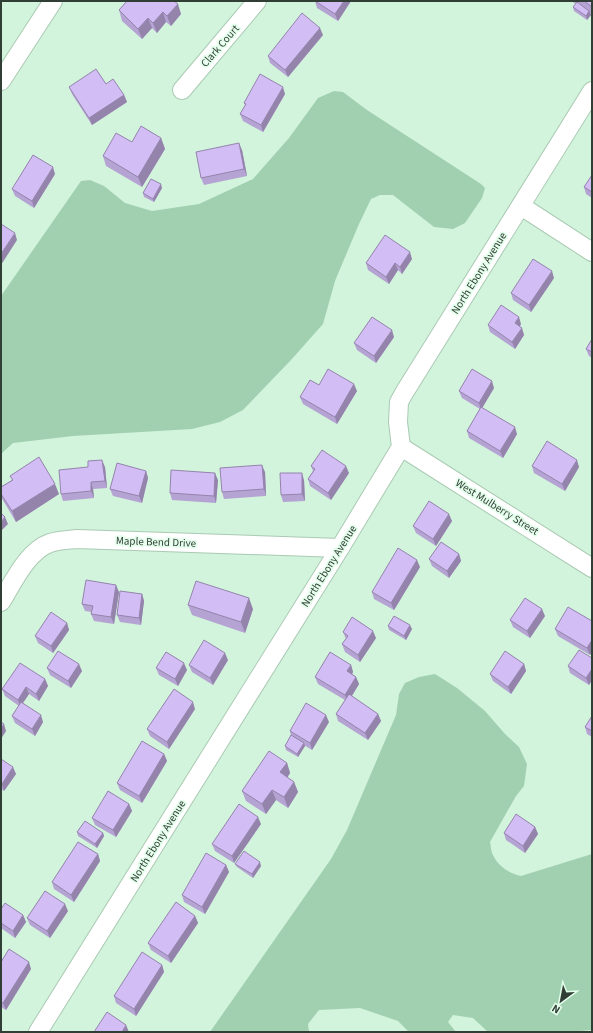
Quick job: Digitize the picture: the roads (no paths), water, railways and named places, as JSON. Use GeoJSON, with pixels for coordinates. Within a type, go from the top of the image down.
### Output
{"type":"FeatureCollection","features":[{"type":"Feature","properties":{"kind":"street"},"geometry":{"type":"LineString","coordinates":[[1,81],[53,1]]}},
{"type":"Feature","properties":{"kind":"street","name":"Clark Court"},"geometry":{"type":"LineString","coordinates":[[182,90],[257,1]]}},
{"type":"Feature","properties":{"kind":"street","name":"North Ebony Avenue"},"geometry":{"type":"LineString","coordinates":[[38,1032],[340,548],[401,447],[398,422],[399,402],[592,91]]}},
{"type":"Feature","properties":{"kind":"street"},"geometry":{"type":"LineString","coordinates":[[521,206],[592,252]]}},
{"type":"Feature","properties":{"kind":"street","name":"West Mulberry Street"},"geometry":{"type":"LineString","coordinates":[[401,447],[592,568]]}},
{"type":"Feature","properties":{"kind":"street","name":"Maple Bend Drive"},"geometry":{"type":"LineString","coordinates":[[1,602],[28,560],[37,550],[49,544],[61,541],[78,539],[340,548]]}}]}
